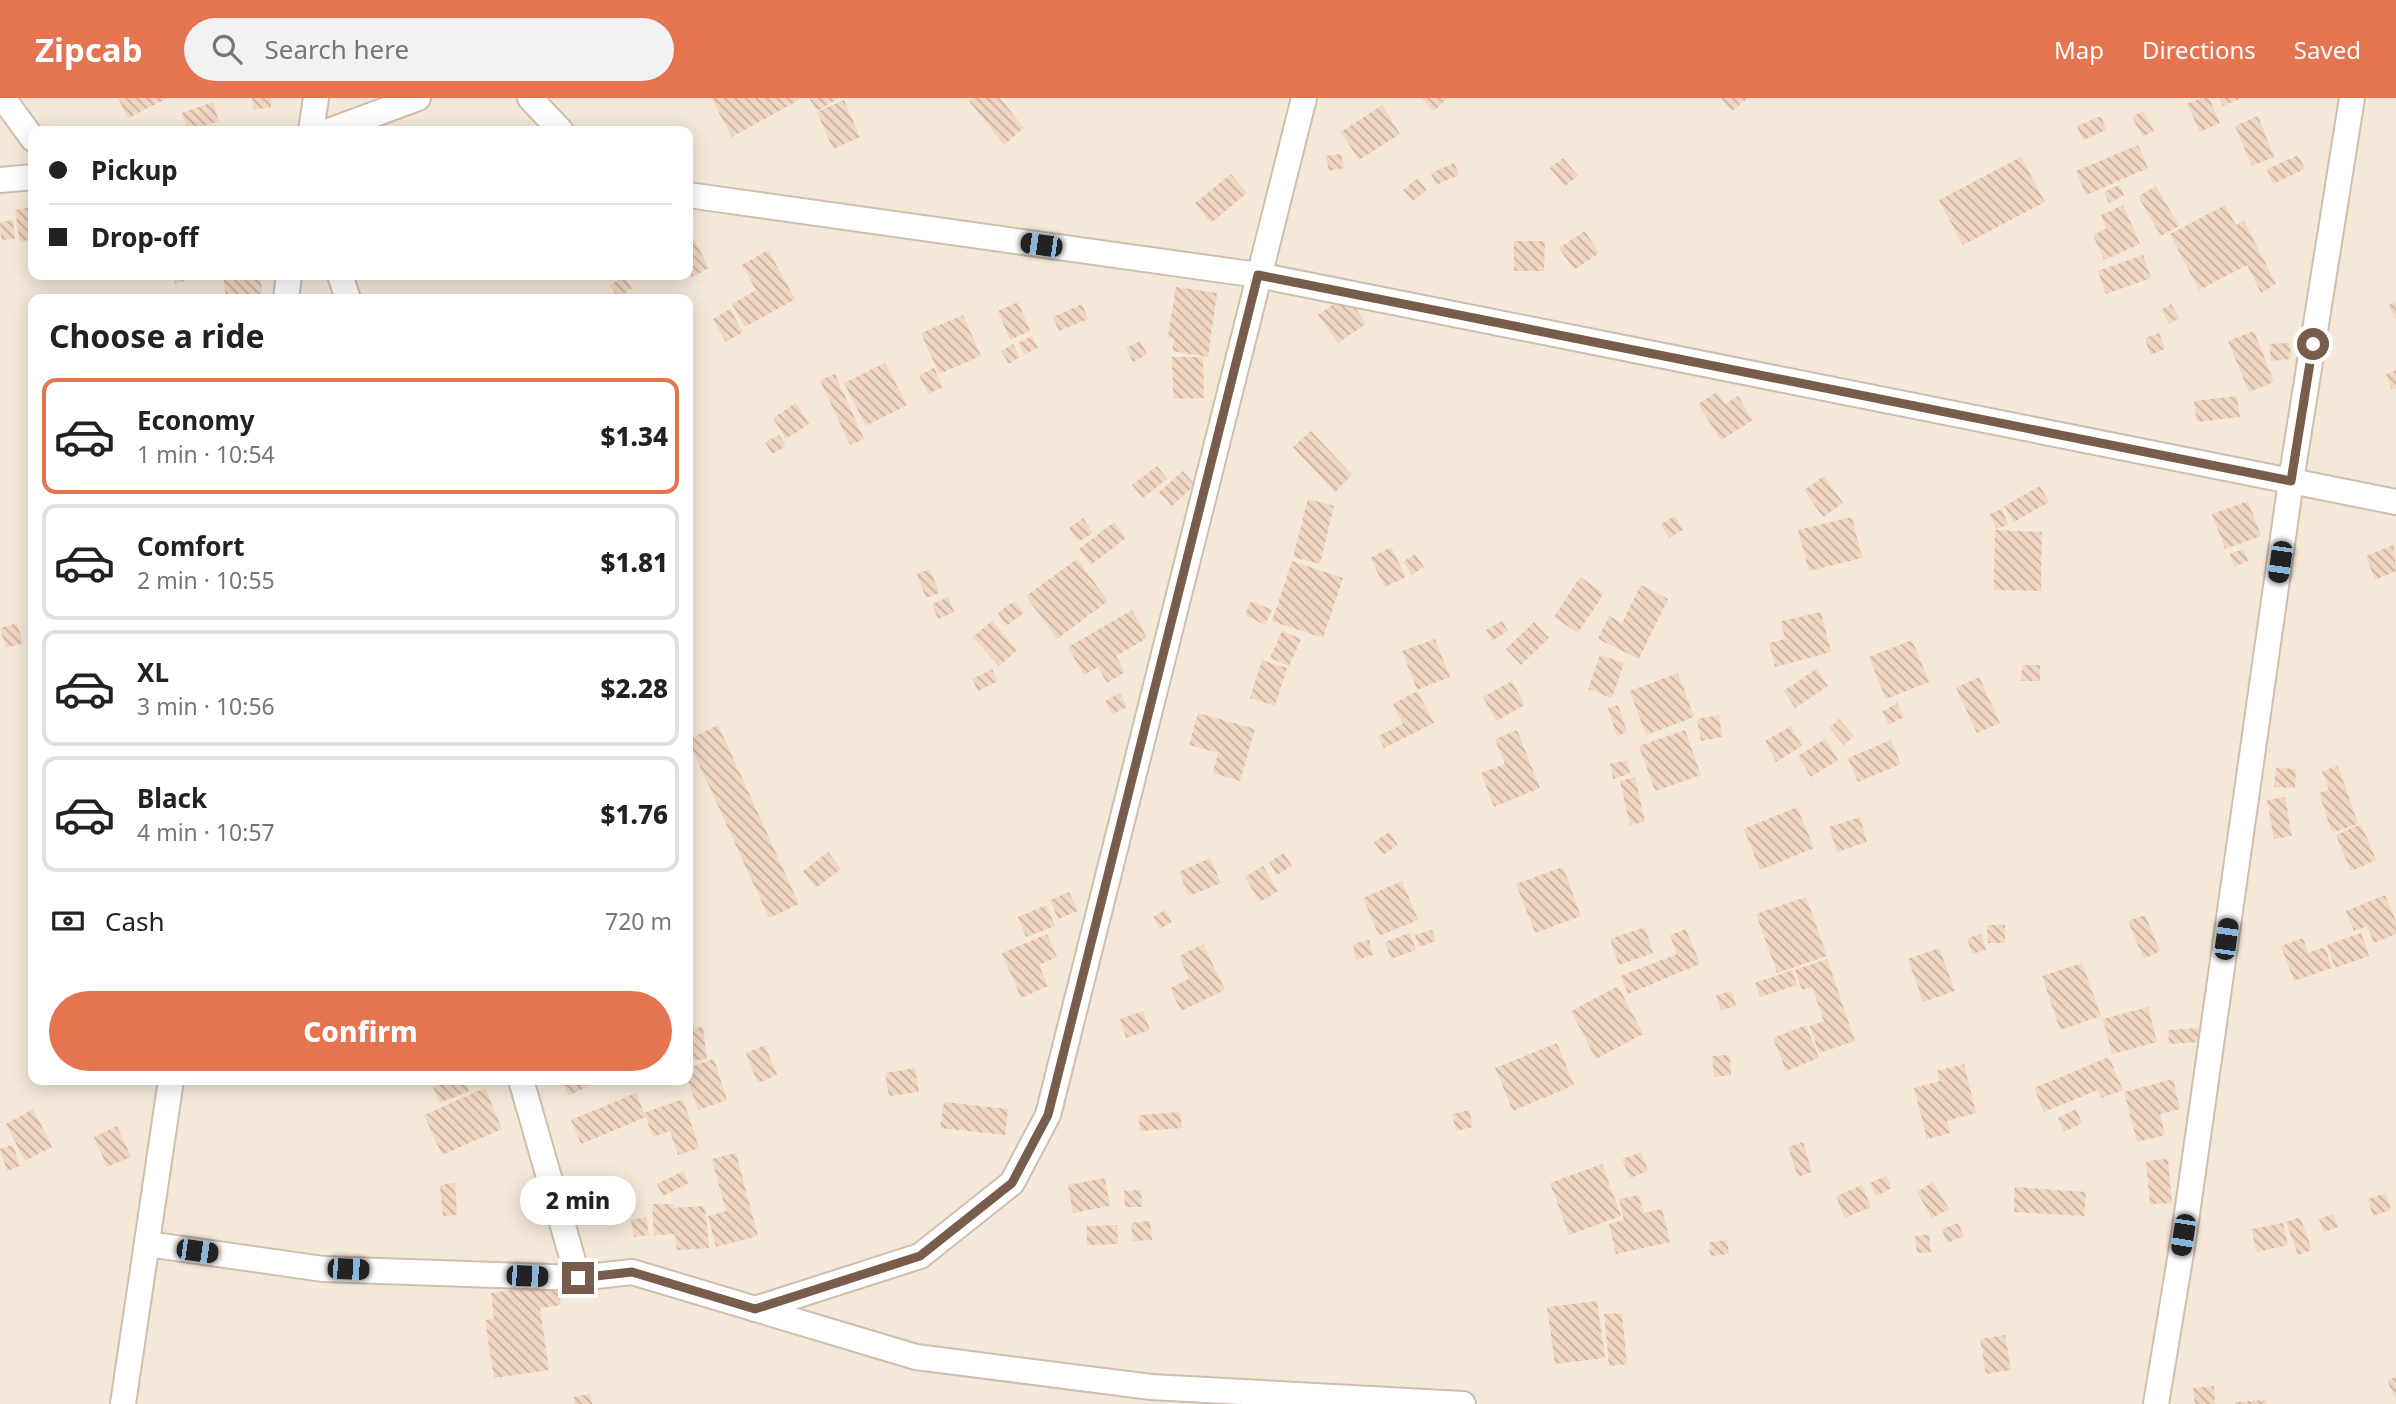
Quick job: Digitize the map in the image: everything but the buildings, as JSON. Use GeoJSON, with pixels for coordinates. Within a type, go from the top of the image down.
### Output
{"type":"FeatureCollection","features":[{"type":"Feature","properties":{"kind":"street"},"geometry":{"type":"LineString","coordinates":[[3,98],[28,132]]}},
{"type":"Feature","properties":{"kind":"street"},"geometry":{"type":"LineString","coordinates":[[312,126],[316,98]]}},
{"type":"Feature","properties":{"kind":"street"},"geometry":{"type":"LineString","coordinates":[[342,126],[418,98]]}},
{"type":"Feature","properties":{"kind":"street"},"geometry":{"type":"LineString","coordinates":[[530,98],[556,126]]}},
{"type":"Feature","properties":{"kind":"street"},"geometry":{"type":"LineString","coordinates":[[755,1309],[920,1256],[1012,1183],[1048,1115],[1304,98]]}},
{"type":"Feature","properties":{"kind":"street"},"geometry":{"type":"LineString","coordinates":[[2156,1404],[2183,1235],[2291,481],[2352,98]]}},
{"type":"Feature","properties":{"kind":"street"},"geometry":{"type":"LineString","coordinates":[[0,180],[28,177]]}},
{"type":"Feature","properties":{"kind":"street"},"geometry":{"type":"LineString","coordinates":[[693,196],[1258,275],[2396,502]]}},
{"type":"Feature","properties":{"kind":"street"},"geometry":{"type":"LineString","coordinates":[[123,1404],[170,1085]]}},
{"type":"Feature","properties":{"kind":"street"},"geometry":{"type":"LineString","coordinates":[[522,1085],[578,1278]]}},
{"type":"Feature","properties":{"kind":"street"},"geometry":{"type":"LineString","coordinates":[[147,1244],[323,1269],[578,1278],[632,1272],[929,1359],[1151,1387],[1463,1404]]}},
{"type":"Feature","properties":{"kind":"shaded area"},"geometry":{"type":"Polygon","coordinates":[[[0,98],[2396,98],[2396,1404],[0,1404],[0,98]]]}},
{"type":"Feature","properties":{"kind":"route"},"geometry":{"type":"LineString","coordinates":[[578,1278],[632,1272],[755,1309],[920,1256],[1012,1183],[1048,1115],[1258,275],[2291,481],[2313,344]]}}]}
